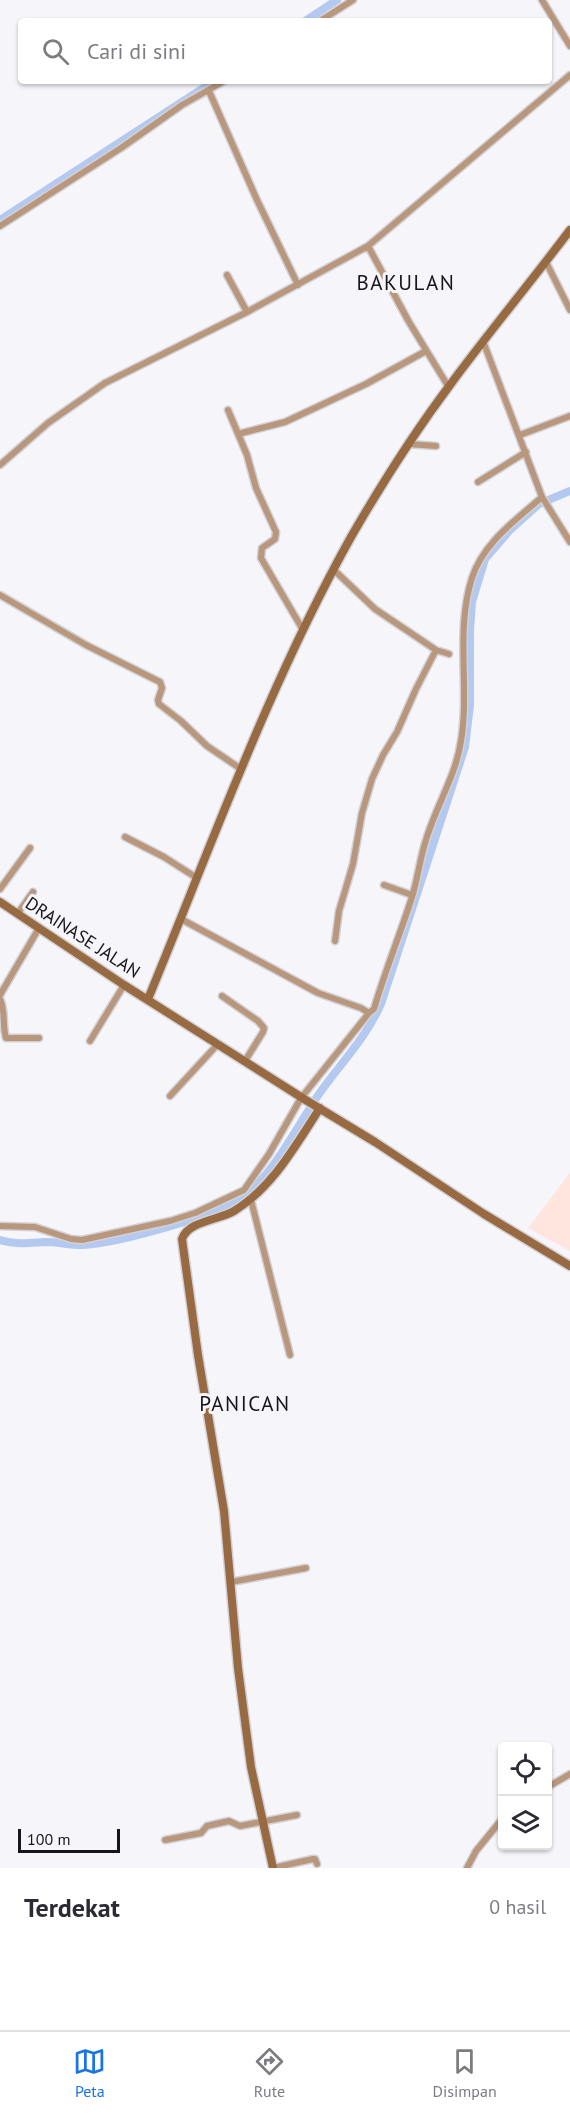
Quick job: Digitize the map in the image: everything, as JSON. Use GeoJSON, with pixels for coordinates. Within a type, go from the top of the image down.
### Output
{"type":"FeatureCollection","features":[{"type":"Feature","properties":{"kind":"main road"},"geometry":{"type":"LineString","coordinates":[[148,999],[241,769],[303,630],[352,535],[408,444],[448,387],[570,231]]}},
{"type":"Feature","properties":{"kind":"main road","name":"DRAINASE JALAN"},"geometry":{"type":"LineString","coordinates":[[0,902],[124,985],[375,1142],[484,1214],[570,1266]]}},
{"type":"Feature","properties":{"kind":"main road"},"geometry":{"type":"LineString","coordinates":[[273,1868],[251,1767],[238,1668],[224,1511],[198,1355],[182,1239],[189,1229],[231,1213],[251,1200],[274,1176],[320,1108]]}},
{"type":"Feature","properties":{"kind":"street"},"geometry":{"type":"LineString","coordinates":[[325,18],[353,0]]}},
{"type":"Feature","properties":{"kind":"street"},"geometry":{"type":"LineString","coordinates":[[542,0],[570,46]]}},
{"type":"Feature","properties":{"kind":"street"},"geometry":{"type":"LineString","coordinates":[[0,465],[48,423],[105,383],[247,312],[368,246],[570,75]]}},
{"type":"Feature","properties":{"kind":"street"},"geometry":{"type":"LineString","coordinates":[[0,226],[182,105],[220,84]]}},
{"type":"Feature","properties":{"kind":"street"},"geometry":{"type":"LineString","coordinates":[[209,91],[298,285]]}},
{"type":"Feature","properties":{"kind":"street"},"geometry":{"type":"LineString","coordinates":[[368,246],[448,387]]}},
{"type":"Feature","properties":{"kind":"street"},"geometry":{"type":"LineString","coordinates":[[546,262],[570,310]]}},
{"type":"Feature","properties":{"kind":"street"},"geometry":{"type":"LineString","coordinates":[[227,275],[247,312]]}},
{"type":"Feature","properties":{"kind":"street"},"geometry":{"type":"LineString","coordinates":[[483,341],[544,500],[570,542]]}},
{"type":"Feature","properties":{"kind":"street"},"geometry":{"type":"LineString","coordinates":[[238,434],[285,423],[366,384],[426,351]]}},
{"type":"Feature","properties":{"kind":"street"},"geometry":{"type":"LineString","coordinates":[[228,410],[247,455],[256,489],[276,532],[275,539],[262,548],[261,558],[303,630]]}},
{"type":"Feature","properties":{"kind":"street"},"geometry":{"type":"LineString","coordinates":[[520,435],[570,416]]}},
{"type":"Feature","properties":{"kind":"street"},"geometry":{"type":"LineString","coordinates":[[408,444],[436,446]]}},
{"type":"Feature","properties":{"kind":"street"},"geometry":{"type":"LineString","coordinates":[[478,482],[526,452]]}},
{"type":"Feature","properties":{"kind":"street"},"geometry":{"type":"LineString","coordinates":[[0,1226],[35,1227],[71,1239],[82,1240],[170,1221],[195,1213],[244,1190],[303,1099],[374,1009],[412,895],[426,839],[455,767],[461,743],[465,682],[465,606],[472,578],[478,563],[499,535],[544,500]]}},
{"type":"Feature","properties":{"kind":"street"},"geometry":{"type":"LineString","coordinates":[[334,570],[375,609],[436,650],[449,654]]}},
{"type":"Feature","properties":{"kind":"street"},"geometry":{"type":"LineString","coordinates":[[0,595],[86,645],[160,682],[162,688],[159,704],[182,721],[207,746],[241,769]]}},
{"type":"Feature","properties":{"kind":"street"},"geometry":{"type":"LineString","coordinates":[[335,941],[339,911],[353,864],[362,813],[372,779],[436,650]]}},
{"type":"Feature","properties":{"kind":"street"},"geometry":{"type":"LineString","coordinates":[[125,837],[164,857],[197,878]]}},
{"type":"Feature","properties":{"kind":"street"},"geometry":{"type":"LineString","coordinates":[[0,889],[30,848]]}},
{"type":"Feature","properties":{"kind":"street"},"geometry":{"type":"LineString","coordinates":[[384,885],[412,895]]}},
{"type":"Feature","properties":{"kind":"street"},"geometry":{"type":"LineString","coordinates":[[18,913],[33,892]]}},
{"type":"Feature","properties":{"kind":"street"},"geometry":{"type":"LineString","coordinates":[[181,919],[318,993],[369,1013]]}},
{"type":"Feature","properties":{"kind":"street"},"geometry":{"type":"LineString","coordinates":[[39,928],[0,997],[4,1011],[6,1038],[39,1038]]}},
{"type":"Feature","properties":{"kind":"street"},"geometry":{"type":"LineString","coordinates":[[90,1041],[124,985]]}},
{"type":"Feature","properties":{"kind":"street"},"geometry":{"type":"LineString","coordinates":[[222,996],[258,1021],[264,1028],[245,1061]]}},
{"type":"Feature","properties":{"kind":"street"},"geometry":{"type":"LineString","coordinates":[[170,1096],[218,1044]]}},
{"type":"Feature","properties":{"kind":"street"},"geometry":{"type":"LineString","coordinates":[[251,1200],[290,1355]]}},
{"type":"Feature","properties":{"kind":"street"},"geometry":{"type":"LineString","coordinates":[[231,1582],[306,1568]]}},
{"type":"Feature","properties":{"kind":"street"},"geometry":{"type":"LineString","coordinates":[[552,1785],[570,1774]]}},
{"type":"Feature","properties":{"kind":"street"},"geometry":{"type":"LineString","coordinates":[[165,1840],[201,1833],[207,1826],[229,1821],[240,1826],[297,1815]]}},
{"type":"Feature","properties":{"kind":"street"},"geometry":{"type":"LineString","coordinates":[[467,1868],[476,1851],[498,1825]]}},
{"type":"Feature","properties":{"kind":"street"},"geometry":{"type":"LineString","coordinates":[[273,1868],[313,1859],[317,1864]]}},
{"type":"Feature","properties":{"kind":"shaded area"},"geometry":{"type":"Polygon","coordinates":[[[570,1173],[570,1251],[528,1228],[570,1173]]]}},
{"type":"Feature","properties":{"kind":"waterway"},"geometry":{"type":"LineString","coordinates":[[310,18],[337,0]]}},
{"type":"Feature","properties":{"kind":"waterway"},"geometry":{"type":"LineString","coordinates":[[0,220],[209,84]]}},
{"type":"Feature","properties":{"kind":"waterway"},"geometry":{"type":"LineString","coordinates":[[0,1240],[17,1243],[50,1242],[82,1245],[117,1240],[165,1228],[212,1212],[243,1197],[275,1163],[319,1094],[368,1028],[381,1004],[465,747],[470,705],[472,602],[485,559],[510,530],[539,504],[570,491]]}},
{"type":"Feature","properties":{"kind":"district","name":"BAKULAN"},"geometry":{"type":"Point","coordinates":[406,282]}},
{"type":"Feature","properties":{"kind":"district","name":"PANICAN"},"geometry":{"type":"Point","coordinates":[245,1403]}}]}
